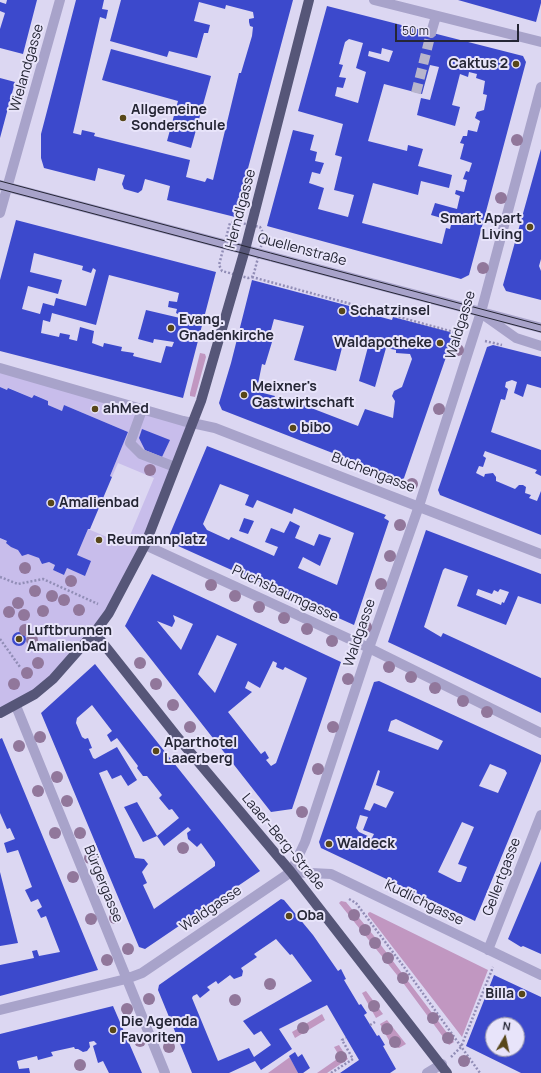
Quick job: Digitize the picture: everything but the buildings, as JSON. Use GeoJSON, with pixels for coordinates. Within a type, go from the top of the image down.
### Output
{"type":"FeatureCollection","features":[{"type":"Feature","properties":{"kind":"main road","name":"Herndlgasse"},"geometry":{"type":"LineString","coordinates":[[193,423],[201,401],[245,250],[309,0]]}},
{"type":"Feature","properties":{"kind":"main road"},"geometry":{"type":"LineString","coordinates":[[0,713],[16,706],[35,694],[53,678],[109,613],[145,545],[193,423]]}},
{"type":"Feature","properties":{"kind":"main road","name":"Laaer-Berg-Straße"},"geometry":{"type":"LineString","coordinates":[[94,632],[179,739],[291,872],[439,1068],[447,1073]]}},
{"type":"Feature","properties":{"kind":"street","name":"Wielandgasse"},"geometry":{"type":"LineString","coordinates":[[0,213],[4,186],[60,0]]}},
{"type":"Feature","properties":{"kind":"street"},"geometry":{"type":"LineString","coordinates":[[374,0],[541,42]]}},
{"type":"Feature","properties":{"kind":"street"},"geometry":{"type":"LineString","coordinates":[[432,33],[436,16]]}},
{"type":"Feature","properties":{"kind":"street","name":"Waldgasse"},"geometry":{"type":"LineString","coordinates":[[0,1010],[126,979],[142,973],[291,872],[305,842],[419,506],[473,337],[541,86]]}},
{"type":"Feature","properties":{"kind":"street","name":"Quellenstraße"},"geometry":{"type":"LineString","coordinates":[[4,186],[541,328]]}},
{"type":"Feature","properties":{"kind":"street","name":"Quellenstraße"},"geometry":{"type":"LineString","coordinates":[[480,312],[541,321]]}},
{"type":"Feature","properties":{"kind":"street","name":"Quellenstraße"},"geometry":{"type":"LineString","coordinates":[[480,312],[516,338],[541,346]]}},
{"type":"Feature","properties":{"kind":"street"},"geometry":{"type":"LineString","coordinates":[[0,368],[142,410],[193,423]]}},
{"type":"Feature","properties":{"kind":"street"},"geometry":{"type":"LineString","coordinates":[[142,410],[130,443],[141,454],[175,468]]}},
{"type":"Feature","properties":{"kind":"street","name":"Buchengasse"},"geometry":{"type":"LineString","coordinates":[[193,423],[215,428],[541,554]]}},
{"type":"Feature","properties":{"kind":"street","name":"Puchsbaumgasse"},"geometry":{"type":"LineString","coordinates":[[145,545],[370,648],[541,733]]}},
{"type":"Feature","properties":{"kind":"street","name":"Bürgergasse"},"geometry":{"type":"LineString","coordinates":[[16,706],[165,1073]]}},
{"type":"Feature","properties":{"kind":"street","name":"Gellertgasse"},"geometry":{"type":"LineString","coordinates":[[488,950],[541,815]]}},
{"type":"Feature","properties":{"kind":"street","name":"Kudlichgasse"},"geometry":{"type":"LineString","coordinates":[[291,872],[332,874],[541,975]]}},
{"type":"Feature","properties":{"kind":"street"},"geometry":{"type":"LineString","coordinates":[[427,1073],[439,1068]]}},
{"type":"Feature","properties":{"kind":"path"},"geometry":{"type":"LineString","coordinates":[[252,277],[503,345]]}},
{"type":"Feature","properties":{"kind":"path"},"geometry":{"type":"LineString","coordinates":[[0,577],[18,584],[42,579],[98,604]]}},
{"type":"Feature","properties":{"kind":"path"},"geometry":{"type":"LineString","coordinates":[[0,639],[20,667]]}},
{"type":"Feature","properties":{"kind":"path"},"geometry":{"type":"LineString","coordinates":[[346,897],[356,903],[480,1073]]}},
{"type":"Feature","properties":{"kind":"path"},"geometry":{"type":"LineString","coordinates":[[439,1068],[456,1054],[461,1047],[498,955]]}},
{"type":"Feature","properties":{"kind":"path"},"geometry":{"type":"LineString","coordinates":[[370,1025],[375,1022]]}},
{"type":"Feature","properties":{"kind":"path"},"geometry":{"type":"LineString","coordinates":[[331,1073],[353,1059],[342,1040],[346,1038]]}},
{"type":"Feature","properties":{"kind":"shaded area"},"geometry":{"type":"Polygon","coordinates":[[[200,353],[205,354],[206,357],[195,397],[190,396],[190,393],[200,353]]]}},
{"type":"Feature","properties":{"kind":"shaded area","name":"Reumannplatz"},"geometry":{"type":"Polygon","coordinates":[[[0,368],[193,423],[175,467],[109,613],[53,679],[0,713],[0,538],[39,558],[42,564],[49,562],[55,565],[53,570],[64,575],[67,568],[85,575],[77,555],[88,529],[126,545],[154,478],[118,463],[112,477],[110,476],[128,432],[64,405],[62,411],[48,405],[48,401],[35,395],[32,398],[9,388],[7,390],[0,387],[0,368]]]}},
{"type":"Feature","properties":{"kind":"shaded area"},"geometry":{"type":"Polygon","coordinates":[[[341,901],[346,902],[374,936],[454,1042],[449,1045],[401,980],[339,903],[341,901]]]}},
{"type":"Feature","properties":{"kind":"shaded area"},"geometry":{"type":"Polygon","coordinates":[[[370,912],[488,970],[462,1037],[368,915],[370,912]]]}},
{"type":"Feature","properties":{"kind":"shaded area"},"geometry":{"type":"Polygon","coordinates":[[[366,991],[383,1014],[376,1018],[362,993],[366,991]]]}},
{"type":"Feature","properties":{"kind":"shaded area"},"geometry":{"type":"Polygon","coordinates":[[[322,1014],[325,1020],[295,1038],[292,1032],[322,1014]]]}},
{"type":"Feature","properties":{"kind":"shaded area"},"geometry":{"type":"Polygon","coordinates":[[[387,1020],[406,1044],[399,1048],[392,1046],[380,1024],[387,1020]]]}},
{"type":"Feature","properties":{"kind":"shaded area"},"geometry":{"type":"Polygon","coordinates":[[[339,1045],[348,1059],[327,1073],[317,1073],[340,1057],[334,1047],[339,1045]]]}},
{"type":"Feature","properties":{"kind":"shaded area"},"geometry":{"type":"Polygon","coordinates":[[[290,1057],[298,1073],[268,1073],[290,1057]]]}},
{"type":"Feature","properties":{"kind":"tunnel"},"geometry":{"type":"LineString","coordinates":[[416,93],[431,33]]}},
{"type":"Feature","properties":{"kind":"tram line"},"geometry":{"type":"LineString","coordinates":[[0,181],[541,325]]}},
{"type":"Feature","properties":{"kind":"tram line"},"geometry":{"type":"LineString","coordinates":[[0,189],[541,332]]}},
{"type":"Feature","properties":{"kind":"place","name":"Caktus 2"},"geometry":{"type":"Point","coordinates":[516,64]}},
{"type":"Feature","properties":{"kind":"place","name":"Allgemeine Sonderschule"},"geometry":{"type":"Point","coordinates":[123,118]}},
{"type":"Feature","properties":{"kind":"place","name":"Smart Apart Living"},"geometry":{"type":"Point","coordinates":[530,227]}},
{"type":"Feature","properties":{"kind":"place","name":"Schatzinsel"},"geometry":{"type":"Point","coordinates":[342,311]}},
{"type":"Feature","properties":{"kind":"place","name":"Evang. Gnadenkirche"},"geometry":{"type":"Point","coordinates":[171,328]}},
{"type":"Feature","properties":{"kind":"place","name":"Waldapotheke"},"geometry":{"type":"Point","coordinates":[440,343]}},
{"type":"Feature","properties":{"kind":"place","name":"Meixner's Gastwirtschaft"},"geometry":{"type":"Point","coordinates":[244,395]}},
{"type":"Feature","properties":{"kind":"place","name":"ahMed"},"geometry":{"type":"Point","coordinates":[95,409]}},
{"type":"Feature","properties":{"kind":"place","name":"bibo"},"geometry":{"type":"Point","coordinates":[293,428]}},
{"type":"Feature","properties":{"kind":"place","name":"Amalienbad"},"geometry":{"type":"Point","coordinates":[51,503]}},
{"type":"Feature","properties":{"kind":"place","name":"Reumannplatz"},"geometry":{"type":"Point","coordinates":[99,540]}},
{"type":"Feature","properties":{"kind":"place","name":"Luftbrunnen Amalienbad"},"geometry":{"type":"Point","coordinates":[19,639]}},
{"type":"Feature","properties":{"kind":"place","name":"Aparthotel Laaerberg"},"geometry":{"type":"Point","coordinates":[156,751]}},
{"type":"Feature","properties":{"kind":"place","name":"Waldeck"},"geometry":{"type":"Point","coordinates":[329,844]}},
{"type":"Feature","properties":{"kind":"place","name":"Oba"},"geometry":{"type":"Point","coordinates":[289,916]}},
{"type":"Feature","properties":{"kind":"place","name":"Billa"},"geometry":{"type":"Point","coordinates":[522,994]}},
{"type":"Feature","properties":{"kind":"place","name":"Die Agenda Favoriten"},"geometry":{"type":"Point","coordinates":[113,1030]}}]}
